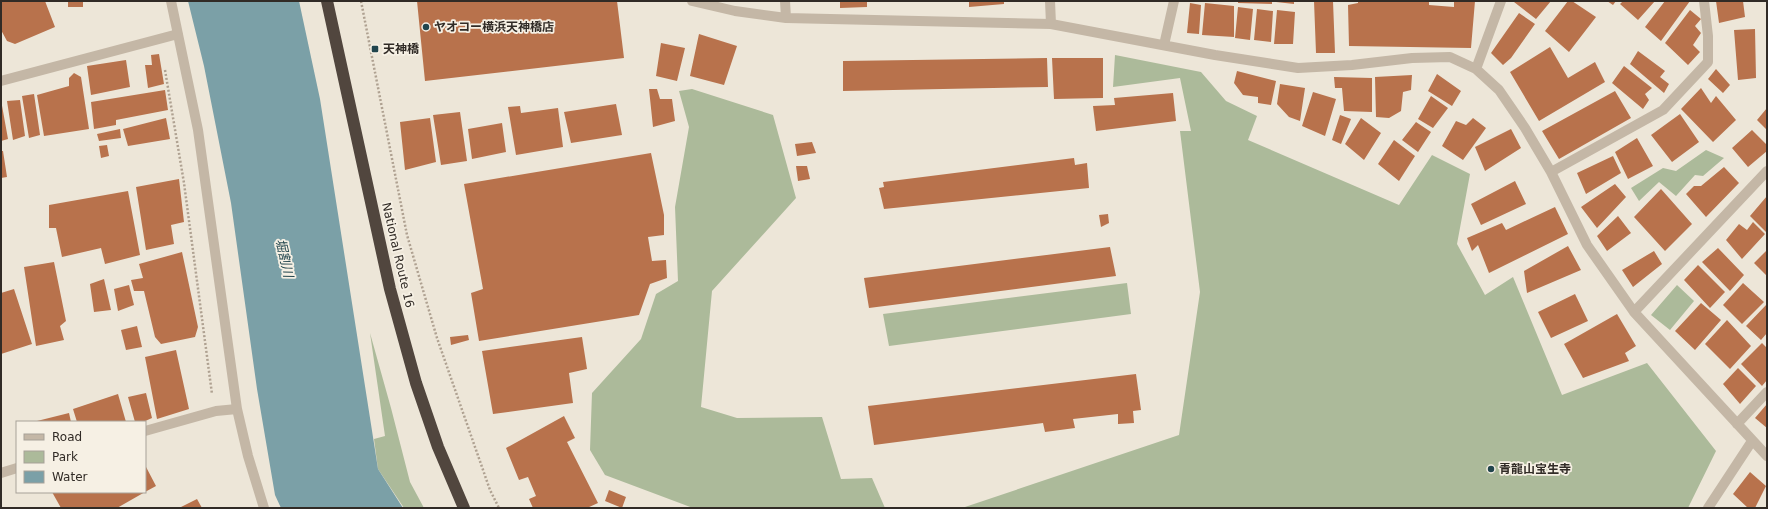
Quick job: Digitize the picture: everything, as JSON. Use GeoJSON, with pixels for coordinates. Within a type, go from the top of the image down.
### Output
{"type":"FeatureCollection","features":[{"type":"Feature","properties":{"kind":"highway","name":"National Route 16"},"geometry":{"type":"LineString","coordinates":[[327,1],[390,289],[416,383],[428,419],[438,447],[464,508]]}},
{"type":"Feature","properties":{"kind":"street"},"geometry":{"type":"LineString","coordinates":[[171,1],[198,130],[237,409],[248,456],[264,508]]}},
{"type":"Feature","properties":{"kind":"street"},"geometry":{"type":"LineString","coordinates":[[692,1],[735,11],[786,18],[1051,24],[1215,55],[1298,68],[1352,65],[1412,58],[1450,57],[1476,69],[1499,90],[1525,128],[1551,172],[1587,245],[1634,312],[1767,456]]}},
{"type":"Feature","properties":{"kind":"street"},"geometry":{"type":"LineString","coordinates":[[785,1],[786,18]]}},
{"type":"Feature","properties":{"kind":"street"},"geometry":{"type":"LineString","coordinates":[[1050,1],[1051,24]]}},
{"type":"Feature","properties":{"kind":"street"},"geometry":{"type":"LineString","coordinates":[[1164,45],[1174,1]]}},
{"type":"Feature","properties":{"kind":"street"},"geometry":{"type":"LineString","coordinates":[[1476,69],[1501,1]]}},
{"type":"Feature","properties":{"kind":"street"},"geometry":{"type":"LineString","coordinates":[[1551,172],[1663,110],[1708,62],[1708,36],[1704,1]]}},
{"type":"Feature","properties":{"kind":"street"},"geometry":{"type":"LineString","coordinates":[[1,81],[178,34]]}},
{"type":"Feature","properties":{"kind":"street"},"geometry":{"type":"LineString","coordinates":[[1634,312],[1767,171]]}},
{"type":"Feature","properties":{"kind":"street"},"geometry":{"type":"LineString","coordinates":[[1737,424],[1767,392]]}},
{"type":"Feature","properties":{"kind":"street"},"geometry":{"type":"LineString","coordinates":[[146,431],[216,411],[237,409]]}},
{"type":"Feature","properties":{"kind":"street"},"geometry":{"type":"LineString","coordinates":[[1708,508],[1752,441]]}},
{"type":"Feature","properties":{"kind":"street"},"geometry":{"type":"LineString","coordinates":[[1,473],[16,468]]}},
{"type":"Feature","properties":{"kind":"path"},"geometry":{"type":"LineString","coordinates":[[361,1],[407,235],[437,338],[490,490],[499,508]]}},
{"type":"Feature","properties":{"kind":"path"},"geometry":{"type":"LineString","coordinates":[[165,69],[184,183],[216,411]]}},
{"type":"Feature","properties":{"kind":"green space"},"geometry":{"type":"Polygon","coordinates":[[[1115,55],[1201,72],[1226,101],[1257,116],[1248,140],[1399,205],[1432,155],[1470,174],[1457,244],[1485,295],[1513,277],[1562,395],[1647,363],[1716,451],[1688,508],[962,508],[1179,435],[1200,292],[1180,131],[1191,131],[1180,78],[1113,87],[1115,55]]]}},
{"type":"Feature","properties":{"kind":"green space"},"geometry":{"type":"Polygon","coordinates":[[[692,89],[773,115],[796,198],[712,291],[701,407],[737,418],[822,417],[841,479],[872,478],[885,508],[693,508],[605,475],[590,450],[592,393],[641,339],[656,294],[678,281],[675,207],[689,127],[679,91],[692,89]]]}},
{"type":"Feature","properties":{"kind":"green space"},"geometry":{"type":"Polygon","coordinates":[[[1706,150],[1724,158],[1703,176],[1695,175],[1676,196],[1659,182],[1639,201],[1631,188],[1663,168],[1676,171],[1706,150]]]}},
{"type":"Feature","properties":{"kind":"green space"},"geometry":{"type":"Polygon","coordinates":[[[1127,283],[1131,314],[889,346],[883,314],[1127,283]]]}},
{"type":"Feature","properties":{"kind":"green space"},"geometry":{"type":"Polygon","coordinates":[[[1677,285],[1694,301],[1670,330],[1651,315],[1677,285]]]}},
{"type":"Feature","properties":{"kind":"green space"},"geometry":{"type":"Polygon","coordinates":[[[370,333],[410,482],[424,508],[404,508],[378,469],[374,439],[385,436],[370,333]]]}},
{"type":"Feature","properties":{"kind":"water","name":"堀割川"},"geometry":{"type":"Polygon","coordinates":[[[188,1],[299,1],[320,99],[378,469],[403,508],[281,508],[275,495],[257,389],[231,203],[204,66],[188,1]]]}},
{"type":"Feature","properties":{"kind":"building"},"geometry":{"type":"Polygon","coordinates":[[[1,1],[45,1],[55,27],[15,44],[7,41],[1,30],[1,1]]]}},
{"type":"Feature","properties":{"kind":"building"},"geometry":{"type":"Polygon","coordinates":[[[68,1],[83,1],[83,7],[68,7],[68,1]]]}},
{"type":"Feature","properties":{"kind":"building"},"geometry":{"type":"Polygon","coordinates":[[[417,1],[617,1],[624,58],[425,81],[417,1]]]}},
{"type":"Feature","properties":{"kind":"building"},"geometry":{"type":"Polygon","coordinates":[[[840,1],[867,1],[867,7],[840,8],[840,1]]]}},
{"type":"Feature","properties":{"kind":"building"},"geometry":{"type":"Polygon","coordinates":[[[969,1],[1004,1],[1004,4],[969,7],[969,1]]]}},
{"type":"Feature","properties":{"kind":"building"},"geometry":{"type":"Polygon","coordinates":[[[1238,1],[1272,1],[1272,4],[1238,3],[1238,1]]]}},
{"type":"Feature","properties":{"kind":"building"},"geometry":{"type":"Polygon","coordinates":[[[1294,1],[1294,4],[1276,2],[1294,1]]]}},
{"type":"Feature","properties":{"kind":"building"},"geometry":{"type":"Polygon","coordinates":[[[1314,1],[1333,1],[1335,53],[1316,53],[1314,1]]]}},
{"type":"Feature","properties":{"kind":"building"},"geometry":{"type":"Polygon","coordinates":[[[1358,1],[1429,1],[1429,5],[1454,7],[1454,1],[1475,1],[1471,48],[1349,46],[1348,5],[1358,3],[1358,1]]]}},
{"type":"Feature","properties":{"kind":"building"},"geometry":{"type":"Polygon","coordinates":[[[1551,1],[1536,19],[1514,2],[1551,1]]]}},
{"type":"Feature","properties":{"kind":"building"},"geometry":{"type":"Polygon","coordinates":[[[1568,1],[1572,1],[1596,17],[1569,52],[1545,31],[1568,1]]]}},
{"type":"Feature","properties":{"kind":"building"},"geometry":{"type":"Polygon","coordinates":[[[1607,1],[1616,1],[1613,5],[1607,1]]]}},
{"type":"Feature","properties":{"kind":"building"},"geometry":{"type":"Polygon","coordinates":[[[1623,1],[1655,1],[1638,20],[1620,4],[1623,1]]]}},
{"type":"Feature","properties":{"kind":"building"},"geometry":{"type":"Polygon","coordinates":[[[1665,1],[1690,1],[1661,41],[1645,27],[1665,1]]]}},
{"type":"Feature","properties":{"kind":"building"},"geometry":{"type":"Polygon","coordinates":[[[1716,1],[1743,1],[1745,17],[1719,23],[1716,1]]]}},
{"type":"Feature","properties":{"kind":"building"},"geometry":{"type":"Polygon","coordinates":[[[1190,3],[1201,5],[1199,34],[1187,33],[1190,3]]]}},
{"type":"Feature","properties":{"kind":"building"},"geometry":{"type":"Polygon","coordinates":[[[1205,3],[1234,6],[1234,37],[1202,35],[1205,3]]]}},
{"type":"Feature","properties":{"kind":"building"},"geometry":{"type":"Polygon","coordinates":[[[1238,7],[1253,9],[1250,40],[1235,38],[1238,7]]]}},
{"type":"Feature","properties":{"kind":"building"},"geometry":{"type":"Polygon","coordinates":[[[1257,9],[1273,11],[1271,42],[1254,40],[1257,9]]]}},
{"type":"Feature","properties":{"kind":"building"},"geometry":{"type":"Polygon","coordinates":[[[1277,10],[1295,12],[1293,44],[1274,44],[1277,10]]]}},
{"type":"Feature","properties":{"kind":"building"},"geometry":{"type":"Polygon","coordinates":[[[1690,10],[1701,19],[1695,26],[1701,33],[1693,45],[1700,52],[1688,65],[1665,43],[1690,10]]]}},
{"type":"Feature","properties":{"kind":"building"},"geometry":{"type":"Polygon","coordinates":[[[1519,13],[1535,24],[1511,58],[1503,65],[1491,53],[1519,13]]]}},
{"type":"Feature","properties":{"kind":"building"},"geometry":{"type":"Polygon","coordinates":[[[1755,29],[1756,78],[1738,80],[1734,30],[1755,29]]]}},
{"type":"Feature","properties":{"kind":"building"},"geometry":{"type":"Polygon","coordinates":[[[699,34],[737,46],[724,85],[690,76],[699,34]]]}},
{"type":"Feature","properties":{"kind":"building"},"geometry":{"type":"Polygon","coordinates":[[[661,43],[685,48],[677,81],[656,76],[661,43]]]}},
{"type":"Feature","properties":{"kind":"building"},"geometry":{"type":"Polygon","coordinates":[[[1550,47],[1568,78],[1595,62],[1605,82],[1539,121],[1510,72],[1550,47]]]}},
{"type":"Feature","properties":{"kind":"building"},"geometry":{"type":"Polygon","coordinates":[[[1638,51],[1665,71],[1660,77],[1669,84],[1664,93],[1630,64],[1638,51]]]}},
{"type":"Feature","properties":{"kind":"building"},"geometry":{"type":"Polygon","coordinates":[[[159,54],[164,84],[148,88],[145,65],[152,65],[151,55],[159,54]]]}},
{"type":"Feature","properties":{"kind":"building"},"geometry":{"type":"Polygon","coordinates":[[[1047,58],[1048,87],[843,91],[843,61],[1047,58]]]}},
{"type":"Feature","properties":{"kind":"building"},"geometry":{"type":"Polygon","coordinates":[[[1052,58],[1103,58],[1103,98],[1054,99],[1052,58]]]}},
{"type":"Feature","properties":{"kind":"building"},"geometry":{"type":"Polygon","coordinates":[[[126,60],[130,87],[91,95],[87,66],[126,60]]]}},
{"type":"Feature","properties":{"kind":"building"},"geometry":{"type":"Polygon","coordinates":[[[1624,66],[1652,88],[1645,94],[1649,100],[1643,109],[1612,83],[1624,66]]]}},
{"type":"Feature","properties":{"kind":"building"},"geometry":{"type":"Polygon","coordinates":[[[1716,69],[1730,85],[1723,93],[1708,79],[1716,69]]]}},
{"type":"Feature","properties":{"kind":"building"},"geometry":{"type":"Polygon","coordinates":[[[1237,71],[1276,81],[1271,105],[1258,103],[1258,97],[1243,95],[1234,83],[1237,71]]]}},
{"type":"Feature","properties":{"kind":"building"},"geometry":{"type":"Polygon","coordinates":[[[74,73],[81,77],[89,129],[44,136],[37,95],[69,86],[69,78],[74,73]]]}},
{"type":"Feature","properties":{"kind":"building"},"geometry":{"type":"Polygon","coordinates":[[[1437,74],[1461,91],[1452,106],[1428,91],[1437,74]]]}},
{"type":"Feature","properties":{"kind":"building"},"geometry":{"type":"Polygon","coordinates":[[[1412,75],[1411,90],[1403,92],[1401,111],[1389,118],[1376,117],[1375,77],[1412,75]]]}},
{"type":"Feature","properties":{"kind":"building"},"geometry":{"type":"Polygon","coordinates":[[[1334,77],[1372,78],[1372,112],[1344,111],[1342,88],[1335,88],[1334,77]]]}},
{"type":"Feature","properties":{"kind":"building"},"geometry":{"type":"Polygon","coordinates":[[[1280,84],[1305,88],[1300,121],[1289,117],[1277,104],[1280,84]]]}},
{"type":"Feature","properties":{"kind":"building"},"geometry":{"type":"Polygon","coordinates":[[[1701,88],[1711,103],[1716,96],[1736,120],[1713,142],[1681,109],[1701,88]]]}},
{"type":"Feature","properties":{"kind":"building"},"geometry":{"type":"Polygon","coordinates":[[[649,89],[657,89],[660,99],[672,99],[675,121],[653,127],[649,89]]]}},
{"type":"Feature","properties":{"kind":"building"},"geometry":{"type":"Polygon","coordinates":[[[165,90],[168,110],[116,120],[116,125],[94,129],[91,102],[165,90]]]}},
{"type":"Feature","properties":{"kind":"building"},"geometry":{"type":"Polygon","coordinates":[[[1615,91],[1631,118],[1559,159],[1542,131],[1615,91]]]}},
{"type":"Feature","properties":{"kind":"building"},"geometry":{"type":"Polygon","coordinates":[[[1313,92],[1336,99],[1325,136],[1302,126],[1313,92]]]}},
{"type":"Feature","properties":{"kind":"building"},"geometry":{"type":"Polygon","coordinates":[[[1173,93],[1176,121],[1096,131],[1093,106],[1115,105],[1114,98],[1173,93]]]}},
{"type":"Feature","properties":{"kind":"building"},"geometry":{"type":"Polygon","coordinates":[[[34,94],[40,135],[29,138],[22,96],[34,94]]]}},
{"type":"Feature","properties":{"kind":"building"},"geometry":{"type":"Polygon","coordinates":[[[1431,96],[1448,108],[1433,128],[1418,119],[1431,96]]]}},
{"type":"Feature","properties":{"kind":"building"},"geometry":{"type":"Polygon","coordinates":[[[1,100],[8,139],[1,141],[1,100]]]}},
{"type":"Feature","properties":{"kind":"building"},"geometry":{"type":"Polygon","coordinates":[[[20,100],[25,136],[13,140],[7,101],[20,100]]]}},
{"type":"Feature","properties":{"kind":"building"},"geometry":{"type":"Polygon","coordinates":[[[616,104],[622,135],[571,143],[564,112],[616,104]]]}},
{"type":"Feature","properties":{"kind":"building"},"geometry":{"type":"Polygon","coordinates":[[[520,106],[521,113],[558,108],[563,147],[516,155],[508,107],[520,106]]]}},
{"type":"Feature","properties":{"kind":"building"},"geometry":{"type":"Polygon","coordinates":[[[1767,108],[1767,130],[1757,120],[1767,108]]]}},
{"type":"Feature","properties":{"kind":"building"},"geometry":{"type":"Polygon","coordinates":[[[460,112],[467,161],[441,165],[433,115],[460,112]]]}},
{"type":"Feature","properties":{"kind":"building"},"geometry":{"type":"Polygon","coordinates":[[[1680,114],[1699,142],[1672,162],[1651,135],[1680,114]]]}},
{"type":"Feature","properties":{"kind":"building"},"geometry":{"type":"Polygon","coordinates":[[[1340,115],[1351,119],[1341,144],[1332,140],[1340,115]]]}},
{"type":"Feature","properties":{"kind":"building"},"geometry":{"type":"Polygon","coordinates":[[[166,118],[170,139],[128,146],[123,129],[166,118]]]}},
{"type":"Feature","properties":{"kind":"building"},"geometry":{"type":"Polygon","coordinates":[[[430,118],[436,162],[405,170],[400,122],[430,118]]]}},
{"type":"Feature","properties":{"kind":"building"},"geometry":{"type":"Polygon","coordinates":[[[1361,118],[1381,133],[1364,160],[1345,144],[1361,118]]]}},
{"type":"Feature","properties":{"kind":"building"},"geometry":{"type":"Polygon","coordinates":[[[1473,118],[1486,128],[1463,160],[1442,146],[1456,121],[1466,125],[1473,118]]]}},
{"type":"Feature","properties":{"kind":"building"},"geometry":{"type":"Polygon","coordinates":[[[1416,122],[1431,132],[1418,152],[1402,140],[1416,122]]]}},
{"type":"Feature","properties":{"kind":"building"},"geometry":{"type":"Polygon","coordinates":[[[502,123],[506,152],[472,159],[468,129],[502,123]]]}},
{"type":"Feature","properties":{"kind":"building"},"geometry":{"type":"Polygon","coordinates":[[[120,129],[121,138],[99,141],[97,134],[120,129]]]}},
{"type":"Feature","properties":{"kind":"building"},"geometry":{"type":"Polygon","coordinates":[[[1511,129],[1521,148],[1485,171],[1475,147],[1511,129]]]}},
{"type":"Feature","properties":{"kind":"building"},"geometry":{"type":"Polygon","coordinates":[[[1752,130],[1767,145],[1767,151],[1748,167],[1732,148],[1752,130]]]}},
{"type":"Feature","properties":{"kind":"building"},"geometry":{"type":"Polygon","coordinates":[[[1637,138],[1653,166],[1628,179],[1615,152],[1637,138]]]}},
{"type":"Feature","properties":{"kind":"building"},"geometry":{"type":"Polygon","coordinates":[[[1394,140],[1415,156],[1399,181],[1378,164],[1394,140]]]}},
{"type":"Feature","properties":{"kind":"building"},"geometry":{"type":"Polygon","coordinates":[[[812,142],[816,153],[797,156],[795,144],[812,142]]]}},
{"type":"Feature","properties":{"kind":"building"},"geometry":{"type":"Polygon","coordinates":[[[107,145],[109,156],[101,158],[99,146],[107,145]]]}},
{"type":"Feature","properties":{"kind":"building"},"geometry":{"type":"Polygon","coordinates":[[[1,151],[3,151],[7,177],[1,178],[1,151]]]}},
{"type":"Feature","properties":{"kind":"building"},"geometry":{"type":"Polygon","coordinates":[[[651,153],[664,215],[664,235],[648,237],[652,261],[666,260],[667,278],[650,284],[639,315],[479,341],[471,293],[483,289],[464,184],[651,153]]]}},
{"type":"Feature","properties":{"kind":"building"},"geometry":{"type":"Polygon","coordinates":[[[1613,156],[1621,173],[1586,194],[1577,173],[1613,156]]]}},
{"type":"Feature","properties":{"kind":"building"},"geometry":{"type":"Polygon","coordinates":[[[1074,158],[1075,165],[1087,163],[1089,188],[884,209],[879,188],[884,187],[883,182],[1074,158]]]}},
{"type":"Feature","properties":{"kind":"building"},"geometry":{"type":"Polygon","coordinates":[[[796,166],[807,166],[810,179],[798,181],[796,166]]]}},
{"type":"Feature","properties":{"kind":"building"},"geometry":{"type":"Polygon","coordinates":[[[1724,167],[1739,183],[1706,217],[1686,194],[1694,186],[1701,186],[1724,167]]]}},
{"type":"Feature","properties":{"kind":"building"},"geometry":{"type":"Polygon","coordinates":[[[179,179],[184,222],[171,225],[174,244],[146,250],[136,187],[179,179]]]}},
{"type":"Feature","properties":{"kind":"building"},"geometry":{"type":"Polygon","coordinates":[[[1515,181],[1526,204],[1481,225],[1471,204],[1515,181]]]}},
{"type":"Feature","properties":{"kind":"building"},"geometry":{"type":"Polygon","coordinates":[[[1615,184],[1626,197],[1597,228],[1581,207],[1615,184]]]}},
{"type":"Feature","properties":{"kind":"building"},"geometry":{"type":"Polygon","coordinates":[[[1661,189],[1692,224],[1665,251],[1634,217],[1661,189]]]}},
{"type":"Feature","properties":{"kind":"building"},"geometry":{"type":"Polygon","coordinates":[[[128,191],[140,255],[105,264],[101,248],[62,257],[56,228],[49,228],[49,205],[128,191]]]}},
{"type":"Feature","properties":{"kind":"building"},"geometry":{"type":"Polygon","coordinates":[[[1767,196],[1767,233],[1750,216],[1767,196]]]}},
{"type":"Feature","properties":{"kind":"building"},"geometry":{"type":"Polygon","coordinates":[[[1555,207],[1568,234],[1489,273],[1478,245],[1472,251],[1467,238],[1502,223],[1506,230],[1555,207]]]}},
{"type":"Feature","properties":{"kind":"building"},"geometry":{"type":"Polygon","coordinates":[[[1108,214],[1109,223],[1101,227],[1099,215],[1108,214]]]}},
{"type":"Feature","properties":{"kind":"building"},"geometry":{"type":"Polygon","coordinates":[[[1618,216],[1631,233],[1607,251],[1597,236],[1618,216]]]}},
{"type":"Feature","properties":{"kind":"building"},"geometry":{"type":"Polygon","coordinates":[[[1753,222],[1765,234],[1742,259],[1726,240],[1739,224],[1747,230],[1753,222]]]}},
{"type":"Feature","properties":{"kind":"building"},"geometry":{"type":"Polygon","coordinates":[[[1568,246],[1581,270],[1527,293],[1524,271],[1568,246]]]}},
{"type":"Feature","properties":{"kind":"building"},"geometry":{"type":"Polygon","coordinates":[[[1110,247],[1116,276],[869,308],[864,278],[1110,247]]]}},
{"type":"Feature","properties":{"kind":"building"},"geometry":{"type":"Polygon","coordinates":[[[1718,248],[1744,275],[1730,291],[1702,262],[1718,248]]]}},
{"type":"Feature","properties":{"kind":"building"},"geometry":{"type":"Polygon","coordinates":[[[1767,250],[1767,276],[1754,263],[1767,250]]]}},
{"type":"Feature","properties":{"kind":"building"},"geometry":{"type":"Polygon","coordinates":[[[1654,251],[1662,264],[1633,287],[1622,270],[1654,251]]]}},
{"type":"Feature","properties":{"kind":"building"},"geometry":{"type":"Polygon","coordinates":[[[182,252],[198,327],[195,337],[161,344],[155,337],[144,291],[134,291],[131,280],[143,278],[139,264],[182,252]]]}},
{"type":"Feature","properties":{"kind":"building"},"geometry":{"type":"Polygon","coordinates":[[[54,262],[66,321],[60,326],[64,340],[36,346],[24,267],[54,262]]]}},
{"type":"Feature","properties":{"kind":"building"},"geometry":{"type":"Polygon","coordinates":[[[1698,265],[1725,292],[1710,308],[1684,280],[1698,265]]]}},
{"type":"Feature","properties":{"kind":"building"},"geometry":{"type":"Polygon","coordinates":[[[104,279],[111,310],[94,312],[90,284],[104,279]]]}},
{"type":"Feature","properties":{"kind":"building"},"geometry":{"type":"Polygon","coordinates":[[[1743,283],[1764,302],[1742,324],[1723,305],[1743,283]]]}},
{"type":"Feature","properties":{"kind":"building"},"geometry":{"type":"Polygon","coordinates":[[[129,285],[134,305],[118,311],[114,289],[129,285]]]}},
{"type":"Feature","properties":{"kind":"building"},"geometry":{"type":"Polygon","coordinates":[[[14,289],[32,344],[1,354],[1,293],[14,289]]]}},
{"type":"Feature","properties":{"kind":"building"},"geometry":{"type":"Polygon","coordinates":[[[1575,294],[1588,321],[1551,338],[1538,312],[1575,294]]]}},
{"type":"Feature","properties":{"kind":"building"},"geometry":{"type":"Polygon","coordinates":[[[1701,303],[1721,320],[1695,350],[1675,331],[1701,303]]]}},
{"type":"Feature","properties":{"kind":"building"},"geometry":{"type":"Polygon","coordinates":[[[1767,304],[1767,333],[1761,340],[1746,326],[1767,304]]]}},
{"type":"Feature","properties":{"kind":"building"},"geometry":{"type":"Polygon","coordinates":[[[1617,314],[1636,346],[1625,353],[1629,361],[1583,378],[1564,344],[1617,314]]]}},
{"type":"Feature","properties":{"kind":"building"},"geometry":{"type":"Polygon","coordinates":[[[1727,320],[1751,346],[1730,369],[1705,344],[1727,320]]]}},
{"type":"Feature","properties":{"kind":"building"},"geometry":{"type":"Polygon","coordinates":[[[137,326],[142,347],[126,350],[121,330],[137,326]]]}},
{"type":"Feature","properties":{"kind":"building"},"geometry":{"type":"Polygon","coordinates":[[[468,335],[469,340],[451,345],[450,337],[468,335]]]}},
{"type":"Feature","properties":{"kind":"building"},"geometry":{"type":"Polygon","coordinates":[[[582,337],[587,369],[569,373],[573,403],[493,414],[482,351],[582,337]]]}},
{"type":"Feature","properties":{"kind":"building"},"geometry":{"type":"Polygon","coordinates":[[[1762,343],[1767,348],[1767,380],[1762,386],[1741,364],[1762,343]]]}},
{"type":"Feature","properties":{"kind":"building"},"geometry":{"type":"Polygon","coordinates":[[[176,350],[189,409],[157,419],[145,357],[176,350]]]}},
{"type":"Feature","properties":{"kind":"building"},"geometry":{"type":"Polygon","coordinates":[[[1738,368],[1756,386],[1740,404],[1723,384],[1738,368]]]}},
{"type":"Feature","properties":{"kind":"building"},"geometry":{"type":"Polygon","coordinates":[[[1136,374],[1141,410],[1133,411],[1134,423],[1118,424],[1118,414],[1073,419],[1075,428],[1045,432],[1043,423],[874,445],[868,406],[1136,374]]]}},
{"type":"Feature","properties":{"kind":"building"},"geometry":{"type":"Polygon","coordinates":[[[146,393],[152,418],[145,421],[135,421],[128,397],[146,393]]]}},
{"type":"Feature","properties":{"kind":"building"},"geometry":{"type":"Polygon","coordinates":[[[118,394],[126,421],[77,421],[73,409],[118,394]]]}},
{"type":"Feature","properties":{"kind":"building"},"geometry":{"type":"Polygon","coordinates":[[[1767,404],[1767,428],[1755,418],[1767,404]]]}},
{"type":"Feature","properties":{"kind":"building"},"geometry":{"type":"Polygon","coordinates":[[[69,413],[71,421],[37,421],[69,413]]]}},
{"type":"Feature","properties":{"kind":"building"},"geometry":{"type":"Polygon","coordinates":[[[564,416],[575,438],[567,442],[598,503],[587,508],[533,508],[529,499],[536,496],[528,477],[519,480],[506,448],[564,416]]]}},
{"type":"Feature","properties":{"kind":"building"},"geometry":{"type":"Polygon","coordinates":[[[146,467],[156,486],[146,491],[146,467]]]}},
{"type":"Feature","properties":{"kind":"building"},"geometry":{"type":"Polygon","coordinates":[[[1750,472],[1766,486],[1755,508],[1748,508],[1733,494],[1750,472]]]}},
{"type":"Feature","properties":{"kind":"building"},"geometry":{"type":"Polygon","coordinates":[[[609,490],[626,497],[622,508],[605,501],[609,490]]]}},
{"type":"Feature","properties":{"kind":"building"},"geometry":{"type":"Polygon","coordinates":[[[53,493],[143,493],[117,508],[61,508],[53,493]]]}},
{"type":"Feature","properties":{"kind":"building"},"geometry":{"type":"Polygon","coordinates":[[[197,499],[202,508],[179,508],[197,499]]]}},
{"type":"Feature","properties":{"kind":"place","name":"ヤオコー横浜天神橋店"},"geometry":{"type":"Point","coordinates":[426,27]}},
{"type":"Feature","properties":{"kind":"place","name":"天神橋"},"geometry":{"type":"Point","coordinates":[375,49]}},
{"type":"Feature","properties":{"kind":"place","name":"青龍山宝生寺"},"geometry":{"type":"Point","coordinates":[1491,469]}}]}
